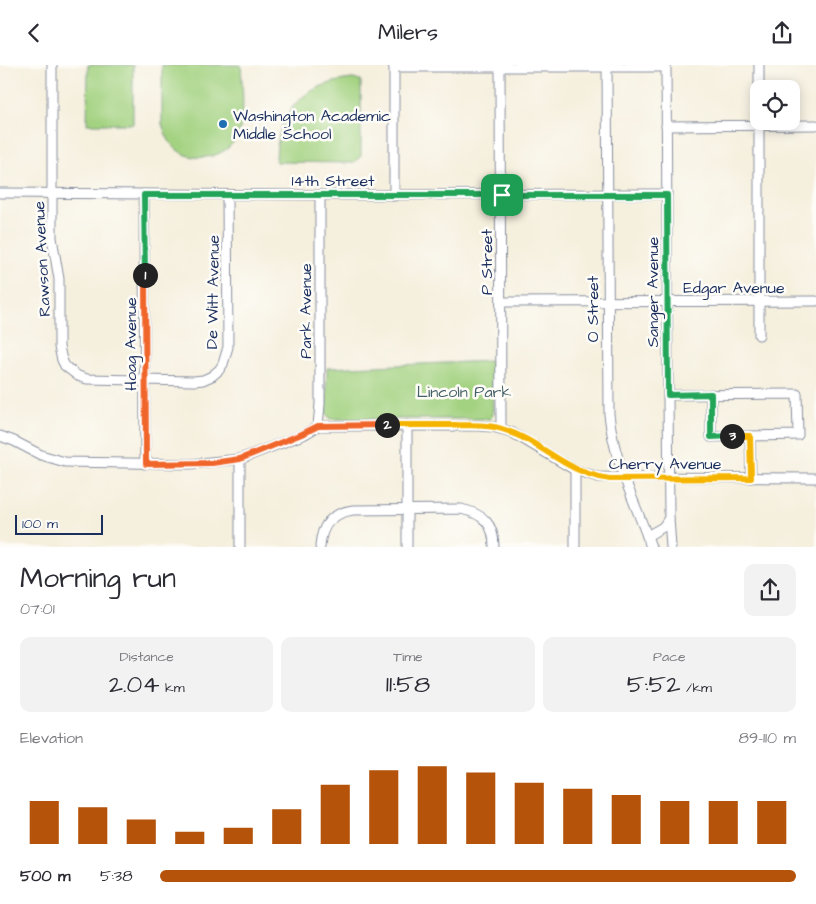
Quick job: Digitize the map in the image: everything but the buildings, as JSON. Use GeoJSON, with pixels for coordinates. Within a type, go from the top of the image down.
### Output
{"type":"FeatureCollection","features":[{"type":"Feature","properties":{"kind":"street","name":"Rawson Avenue"},"geometry":{"type":"LineString","coordinates":[[52,65],[52,238],[59,279],[59,347],[62,360],[71,372],[87,379],[145,380]]}},
{"type":"Feature","properties":{"kind":"street"},"geometry":{"type":"LineString","coordinates":[[759,65],[759,80]]}},
{"type":"Feature","properties":{"kind":"street"},"geometry":{"type":"LineString","coordinates":[[394,195],[394,66],[666,66]]}},
{"type":"Feature","properties":{"kind":"street","name":"P Street"},"geometry":{"type":"LineString","coordinates":[[500,66],[502,195],[501,428]]}},
{"type":"Feature","properties":{"kind":"street","name":"O Street"},"geometry":{"type":"LineString","coordinates":[[607,66],[609,414],[616,453],[624,479],[651,547]]}},
{"type":"Feature","properties":{"kind":"street","name":"Sanger Avenue"},"geometry":{"type":"LineString","coordinates":[[666,66],[669,518],[671,547]]}},
{"type":"Feature","properties":{"kind":"street"},"geometry":{"type":"LineString","coordinates":[[666,126],[750,123]]}},
{"type":"Feature","properties":{"kind":"street"},"geometry":{"type":"LineString","coordinates":[[800,124],[816,125]]}},
{"type":"Feature","properties":{"kind":"street"},"geometry":{"type":"LineString","coordinates":[[759,130],[759,335]]}},
{"type":"Feature","properties":{"kind":"street","name":"14th Street"},"geometry":{"type":"LineString","coordinates":[[0,193],[144,195],[667,195]]}},
{"type":"Feature","properties":{"kind":"street","name":"Hoag Avenue"},"geometry":{"type":"LineString","coordinates":[[144,195],[146,464]]}},
{"type":"Feature","properties":{"kind":"street","name":"De Witt Avenue"},"geometry":{"type":"LineString","coordinates":[[145,380],[203,380],[212,376],[223,364],[228,347],[227,195]]}},
{"type":"Feature","properties":{"kind":"street","name":"Park Avenue"},"geometry":{"type":"LineString","coordinates":[[318,426],[320,403],[320,195]]}},
{"type":"Feature","properties":{"kind":"street","name":"Edgar Avenue"},"geometry":{"type":"LineString","coordinates":[[501,302],[816,301]]}},
{"type":"Feature","properties":{"kind":"street"},"geometry":{"type":"LineString","coordinates":[[668,395],[711,394],[797,394],[798,435],[711,437],[711,394]]}},
{"type":"Feature","properties":{"kind":"street"},"geometry":{"type":"LineString","coordinates":[[407,425],[407,547]]}},
{"type":"Feature","properties":{"kind":"street","name":"Cherry Avenue"},"geometry":{"type":"LineString","coordinates":[[0,436],[57,461],[146,464],[212,463],[240,459],[296,437],[318,426],[477,426],[501,428],[520,436],[575,470],[598,477],[624,479],[816,478]]}},
{"type":"Feature","properties":{"kind":"street"},"geometry":{"type":"LineString","coordinates":[[750,436],[751,478]]}},
{"type":"Feature","properties":{"kind":"street"},"geometry":{"type":"LineString","coordinates":[[240,459],[240,547]]}},
{"type":"Feature","properties":{"kind":"street"},"geometry":{"type":"LineString","coordinates":[[575,470],[575,547]]}},
{"type":"Feature","properties":{"kind":"street"},"geometry":{"type":"LineString","coordinates":[[320,547],[326,525],[337,514],[353,510],[407,509],[461,509],[474,512],[488,522],[493,532],[494,547]]}},
{"type":"Feature","properties":{"kind":"street"},"geometry":{"type":"LineString","coordinates":[[647,535],[663,527],[669,518]]}},
{"type":"Feature","properties":{"kind":"green space"},"geometry":{"type":"Polygon","coordinates":[[[88,65],[133,65],[133,124],[87,124],[88,65]]]}},
{"type":"Feature","properties":{"kind":"green space"},"geometry":{"type":"Polygon","coordinates":[[[162,65],[241,65],[242,119],[238,135],[226,150],[208,157],[188,156],[170,143],[162,124],[162,65]]]}},
{"type":"Feature","properties":{"kind":"green space"},"geometry":{"type":"Polygon","coordinates":[[[352,79],[361,80],[361,156],[353,163],[276,162],[277,144],[281,129],[287,115],[296,104],[306,94],[319,87],[352,79]]]}},
{"type":"Feature","properties":{"kind":"green space","name":"Lincoln Park"},"geometry":{"type":"Polygon","coordinates":[[[492,361],[493,415],[490,419],[331,419],[326,414],[327,368],[492,361]]]}},
{"type":"Feature","properties":{"kind":"place","name":"Washington Academic Middle School"},"geometry":{"type":"Point","coordinates":[223,124]}},
{"type":"Feature","properties":{"kind":"route"},"geometry":{"type":"LineString","coordinates":[[144,195],[502,195],[667,195],[668,395],[711,394],[711,437],[750,436],[751,478],[610,479],[598,477],[575,470],[511,432],[501,428],[477,426],[318,426],[256,454],[240,459],[212,463],[146,464],[144,195]]}}]}
